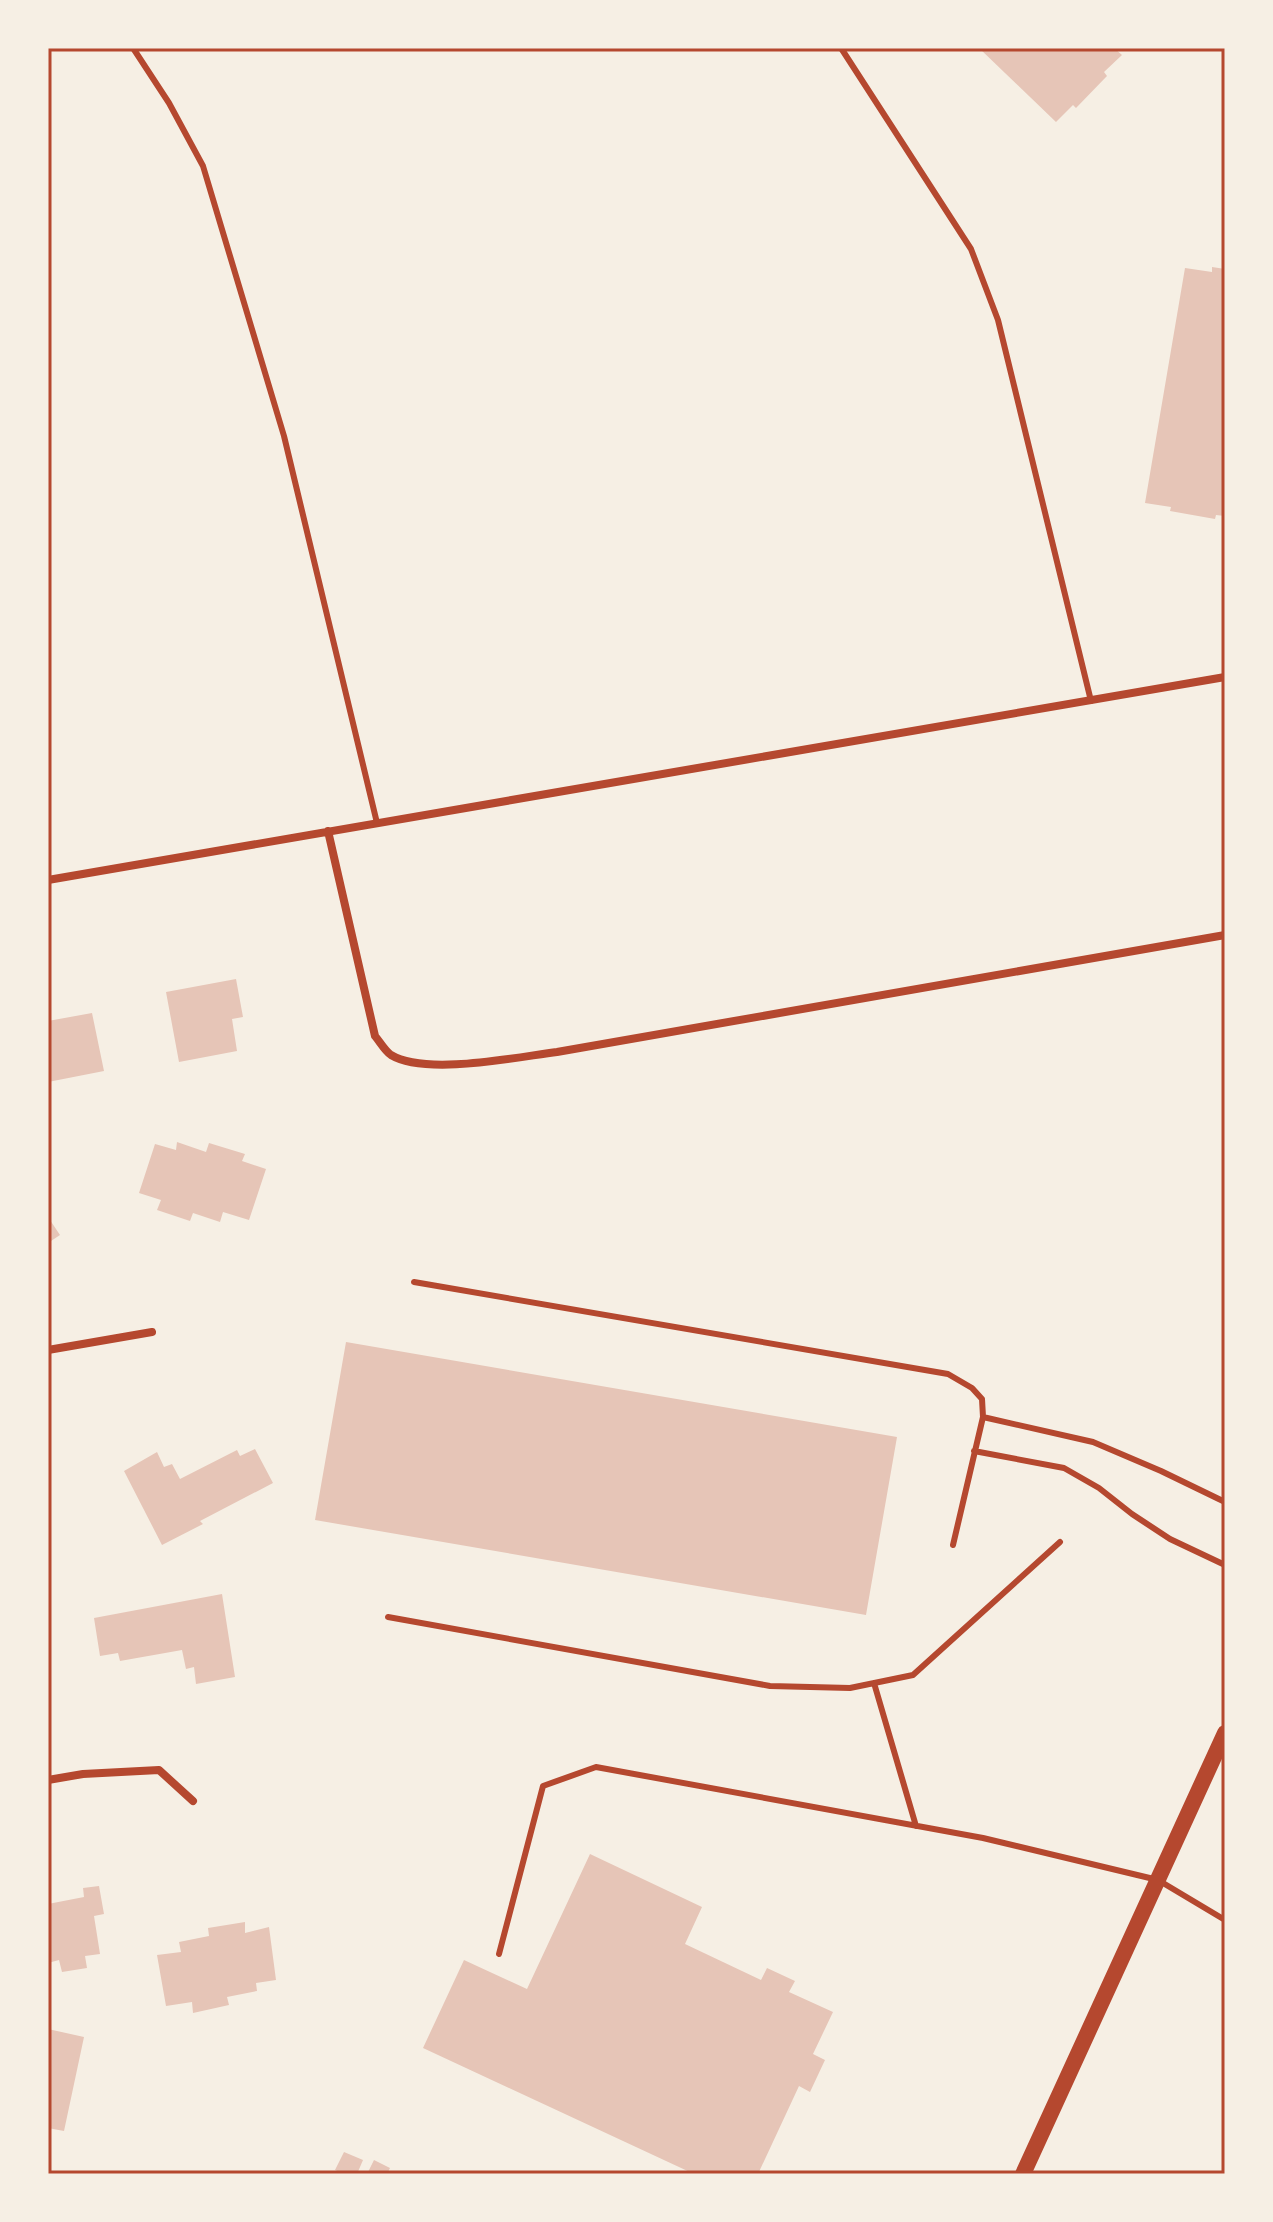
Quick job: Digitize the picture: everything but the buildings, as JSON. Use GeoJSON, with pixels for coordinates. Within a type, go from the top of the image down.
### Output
{"type":"FeatureCollection","features":[{"type":"Feature","properties":{"kind":"main road"},"geometry":{"type":"LineString","coordinates":[[1023,2174],[1225,1733]]}},
{"type":"Feature","properties":{"kind":"street"},"geometry":{"type":"LineString","coordinates":[[48,880],[1225,677]]}},
{"type":"Feature","properties":{"kind":"street"},"geometry":{"type":"LineString","coordinates":[[328,831],[375,1036],[391,1055],[420,1064],[463,1065],[557,1052],[1225,935]]}},
{"type":"Feature","properties":{"kind":"street"},"geometry":{"type":"LineString","coordinates":[[48,1350],[152,1332]]}},
{"type":"Feature","properties":{"kind":"street"},"geometry":{"type":"LineString","coordinates":[[48,1780],[83,1774],[159,1770],[193,1801]]}},
{"type":"Feature","properties":{"kind":"lane"},"geometry":{"type":"LineString","coordinates":[[133,48],[169,103],[203,166],[284,436],[377,823]]}},
{"type":"Feature","properties":{"kind":"lane"},"geometry":{"type":"LineString","coordinates":[[841,48],[971,249],[998,320],[1091,701]]}},
{"type":"Feature","properties":{"kind":"lane"},"geometry":{"type":"LineString","coordinates":[[414,1282],[948,1374],[972,1388],[982,1399],[983,1417],[953,1545]]}},
{"type":"Feature","properties":{"kind":"lane"},"geometry":{"type":"LineString","coordinates":[[983,1417],[1093,1442],[1225,1502]]}},
{"type":"Feature","properties":{"kind":"lane"},"geometry":{"type":"LineString","coordinates":[[974,1451],[1064,1468],[1099,1488],[1170,1539],[1225,1565]]}},
{"type":"Feature","properties":{"kind":"lane"},"geometry":{"type":"LineString","coordinates":[[388,1617],[770,1686],[850,1688],[913,1675],[1060,1542]]}},
{"type":"Feature","properties":{"kind":"lane"},"geometry":{"type":"LineString","coordinates":[[874,1683],[916,1826]]}},
{"type":"Feature","properties":{"kind":"lane"},"geometry":{"type":"LineString","coordinates":[[499,1954],[543,1786],[596,1767],[983,1838],[1158,1880],[1225,1920]]}}]}
